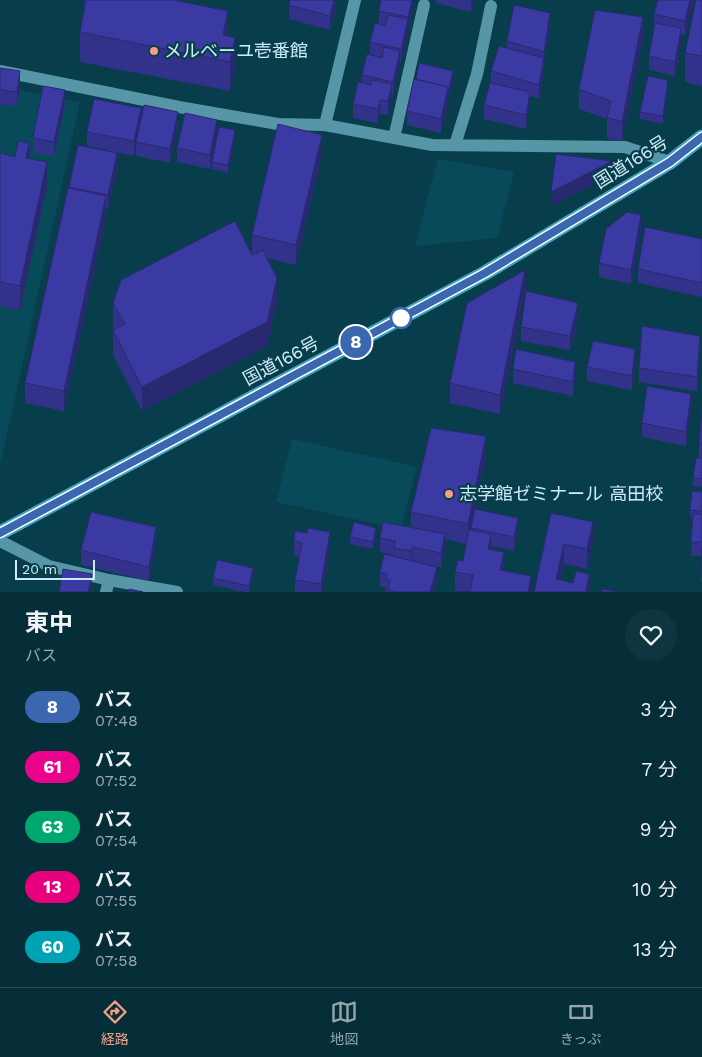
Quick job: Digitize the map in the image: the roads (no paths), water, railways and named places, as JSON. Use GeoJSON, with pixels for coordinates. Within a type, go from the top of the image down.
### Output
{"type":"FeatureCollection","features":[{"type":"Feature","properties":{"kind":"highway","name":"国道166号"},"geometry":{"type":"LineString","coordinates":[[0,533],[485,273],[670,162],[702,137]]}},
{"type":"Feature","properties":{"kind":"street"},"geometry":{"type":"LineString","coordinates":[[325,125],[355,0]]}},
{"type":"Feature","properties":{"kind":"street"},"geometry":{"type":"LineString","coordinates":[[394,138],[424,5]]}},
{"type":"Feature","properties":{"kind":"street"},"geometry":{"type":"LineString","coordinates":[[455,145],[477,74],[491,6]]}},
{"type":"Feature","properties":{"kind":"street"},"geometry":{"type":"LineString","coordinates":[[0,71],[278,124],[325,125],[432,145],[625,147],[670,162]]}},
{"type":"Feature","properties":{"kind":"street"},"geometry":{"type":"LineString","coordinates":[[0,541],[49,566],[107,586],[177,592]]}},
{"type":"Feature","properties":{"kind":"place","name":"メルベーユ壱番館"},"geometry":{"type":"Point","coordinates":[154,51]}},
{"type":"Feature","properties":{"kind":"place","name":"志学館ゼミナール 高田校"},"geometry":{"type":"Point","coordinates":[449,494]}}]}
